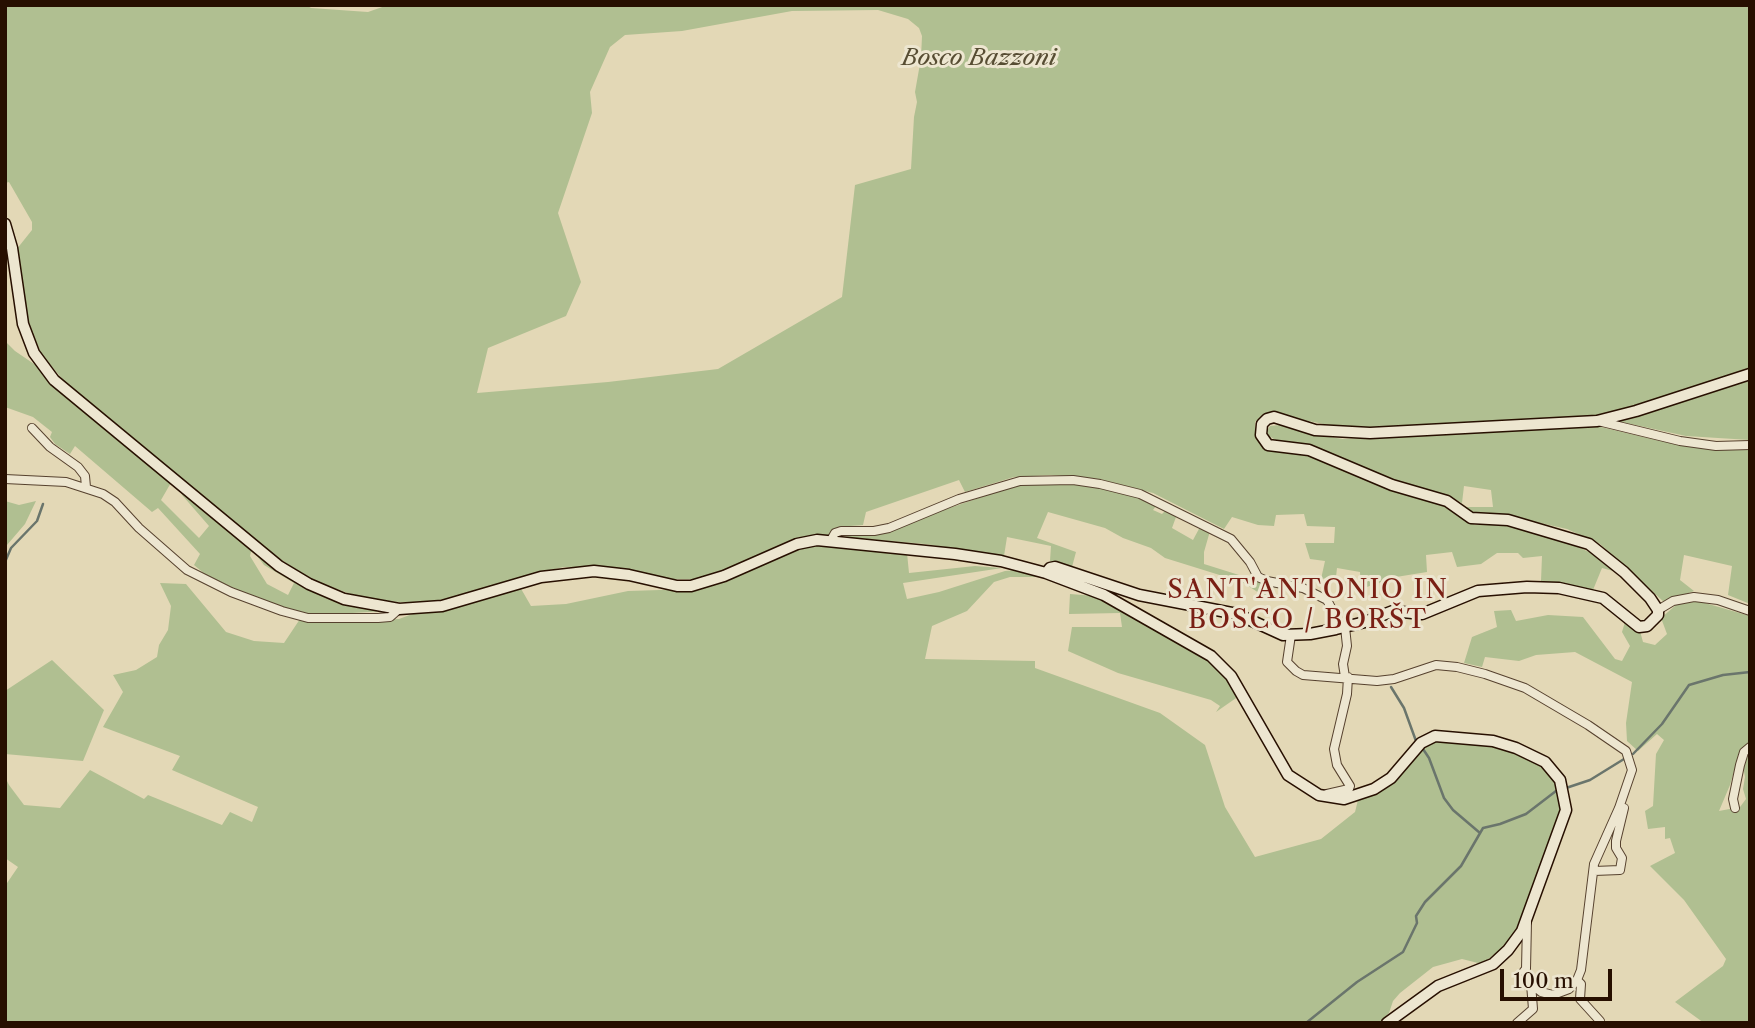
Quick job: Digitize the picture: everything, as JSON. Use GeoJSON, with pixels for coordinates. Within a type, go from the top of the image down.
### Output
{"type":"FeatureCollection","features":[{"type":"Feature","properties":{"kind":"main road"},"geometry":{"type":"LineString","coordinates":[[5,224],[12,248],[19,306],[29,343],[41,363],[65,391],[124,436],[279,566],[344,599],[399,609],[442,606],[541,577],[565,573],[609,572],[677,586],[704,584],[797,544],[817,540],[977,557],[1046,573],[1104,595],[1182,638],[1221,664],[1231,676],[1288,775],[1319,795],[1344,799],[1374,789],[1391,778],[1422,743],[1435,736],[1493,741],[1516,748],[1545,762],[1560,780],[1566,810],[1527,919],[1508,950],[1493,964],[1438,986],[1387,1023]]}},
{"type":"Feature","properties":{"kind":"main road"},"geometry":{"type":"LineString","coordinates":[[1046,573],[1055,567],[1139,595],[1237,614],[1283,635],[1340,628],[1393,611],[1422,614],[1478,591],[1527,587],[1559,588],[1603,598],[1639,627],[1647,626],[1656,618],[1658,610],[1650,598],[1624,572],[1589,544],[1508,520],[1471,518],[1447,501],[1392,485],[1309,450],[1268,445],[1260,429],[1267,419],[1275,417],[1315,430],[1370,433],[1597,421],[1671,401],[1750,374]]}},
{"type":"Feature","properties":{"kind":"street"},"geometry":{"type":"LineString","coordinates":[[1597,421],[1680,441],[1716,446],[1750,445]]}},
{"type":"Feature","properties":{"kind":"street"},"geometry":{"type":"LineString","coordinates":[[32,428],[50,447],[78,467],[85,476],[86,487]]}},
{"type":"Feature","properties":{"kind":"street"},"geometry":{"type":"LineString","coordinates":[[5,474],[15,475],[18,480]]}},
{"type":"Feature","properties":{"kind":"street"},"geometry":{"type":"LineString","coordinates":[[5,479],[66,482],[86,487],[115,502],[139,528],[187,570],[205,581],[259,603],[308,618],[390,617],[399,609]]}},
{"type":"Feature","properties":{"kind":"street"},"geometry":{"type":"LineString","coordinates":[[831,540],[835,533],[841,531],[889,528],[959,499],[1020,481],[1073,480],[1140,494],[1231,539],[1262,579],[1303,588],[1327,600],[1347,646],[1343,664],[1347,677],[1347,694],[1335,749],[1337,765],[1350,786],[1349,789],[1319,795]]}},
{"type":"Feature","properties":{"kind":"street"},"geometry":{"type":"LineString","coordinates":[[1658,610],[1673,601],[1694,597],[1718,600],[1750,611]]}},
{"type":"Feature","properties":{"kind":"street"},"geometry":{"type":"LineString","coordinates":[[1290,635],[1287,662],[1303,676],[1377,681],[1394,679],[1428,667],[1446,666],[1485,674],[1525,688],[1626,751],[1632,769],[1628,786],[1594,864],[1581,970],[1569,989],[1553,995],[1541,992],[1531,984],[1524,971],[1527,969],[1527,919]]}},
{"type":"Feature","properties":{"kind":"street"},"geometry":{"type":"LineString","coordinates":[[1735,808],[1733,799],[1740,765],[1744,752],[1750,747]]}},
{"type":"Feature","properties":{"kind":"street"},"geometry":{"type":"LineString","coordinates":[[1594,871],[1619,870],[1622,858],[1616,848],[1616,841],[1630,789],[1628,786]]}},
{"type":"Feature","properties":{"kind":"street"},"geometry":{"type":"LineString","coordinates":[[1577,980],[1581,984],[1580,999],[1600,1021],[1590,1023]]}},
{"type":"Feature","properties":{"kind":"street"},"geometry":{"type":"LineString","coordinates":[[1517,1023],[1533,1009],[1531,984]]}},
{"type":"Feature","properties":{"kind":"green space","name":"Bosco Bazzoni"},"geometry":{"type":"Polygon","coordinates":[[[5,5],[306,5],[311,8],[368,12],[388,5],[1750,5],[1750,368],[1622,412],[1585,418],[1391,429],[1334,426],[1281,413],[1264,414],[1255,422],[1255,434],[1259,442],[1269,450],[1292,450],[1314,457],[1454,508],[1464,519],[1475,525],[1501,525],[1531,531],[1565,541],[1589,552],[1617,572],[1602,568],[1593,590],[1541,581],[1542,556],[1523,558],[1518,553],[1497,553],[1481,564],[1457,567],[1452,552],[1426,555],[1427,572],[1396,577],[1361,589],[1360,572],[1337,568],[1336,577],[1321,579],[1325,561],[1310,559],[1305,543],[1334,543],[1335,527],[1307,526],[1304,514],[1276,515],[1274,526],[1258,525],[1232,517],[1224,529],[1153,493],[1099,479],[1051,475],[1014,477],[965,492],[959,480],[866,512],[863,525],[838,527],[829,536],[696,579],[663,579],[617,568],[564,567],[455,598],[417,603],[367,600],[312,580],[268,551],[130,435],[75,394],[42,355],[31,330],[23,300],[16,250],[32,230],[32,222],[9,182],[5,183],[5,5]],[[878,10],[792,11],[682,31],[625,35],[610,47],[590,92],[592,113],[558,213],[581,282],[566,316],[488,348],[477,393],[718,369],[842,297],[855,185],[911,169],[917,102],[915,92],[922,36],[919,28],[908,19],[878,10]]]}},
{"type":"Feature","properties":{"kind":"green space"},"geometry":{"type":"Polygon","coordinates":[[[5,341],[37,366],[69,400],[172,481],[161,500],[199,538],[209,526],[182,495],[180,488],[252,547],[250,556],[267,584],[288,595],[294,583],[264,565],[258,552],[326,596],[354,606],[387,611],[301,613],[255,598],[206,575],[194,565],[200,554],[158,508],[152,512],[75,446],[70,454],[55,444],[50,437],[52,432],[33,417],[5,407],[5,341]]]}},
{"type":"Feature","properties":{"kind":"green space"},"geometry":{"type":"Polygon","coordinates":[[[1750,379],[1750,440],[1686,436],[1617,421],[1703,396],[1750,379]]]}},
{"type":"Feature","properties":{"kind":"green space"},"geometry":{"type":"Polygon","coordinates":[[[1280,425],[1343,439],[1601,427],[1710,449],[1750,449],[1750,604],[1728,595],[1732,566],[1684,555],[1680,580],[1694,591],[1664,602],[1600,544],[1567,529],[1504,515],[1476,514],[1466,507],[1493,507],[1491,490],[1464,486],[1462,503],[1446,495],[1408,487],[1320,449],[1295,442],[1279,442],[1269,436],[1267,431],[1270,426],[1280,425]]]}},
{"type":"Feature","properties":{"kind":"green space"},"geometry":{"type":"Polygon","coordinates":[[[1068,483],[1129,494],[1156,506],[1153,510],[1162,514],[1166,510],[1176,517],[1172,528],[1193,540],[1200,527],[1210,531],[1204,552],[1204,564],[1274,586],[1270,600],[1242,582],[1165,558],[1151,548],[1105,528],[1048,512],[1037,538],[1076,552],[1072,567],[1050,561],[1051,546],[1007,537],[1004,556],[925,544],[845,537],[920,518],[1017,485],[1068,483]]]}},
{"type":"Feature","properties":{"kind":"green space"},"geometry":{"type":"Polygon","coordinates":[[[5,501],[19,505],[36,501],[25,524],[7,545],[5,544],[5,501]]]}},
{"type":"Feature","properties":{"kind":"green space"},"geometry":{"type":"Polygon","coordinates":[[[818,543],[907,553],[909,573],[975,566],[1002,568],[903,583],[907,599],[1005,571],[1018,570],[1039,577],[1010,577],[994,582],[967,611],[932,626],[925,659],[1035,661],[1035,668],[1160,713],[1205,745],[1225,807],[1255,857],[1321,839],[1355,812],[1358,800],[1374,795],[1388,786],[1431,742],[1441,740],[1483,743],[1517,752],[1545,767],[1558,785],[1563,807],[1517,929],[1505,946],[1482,964],[1462,959],[1433,967],[1400,993],[1393,1001],[1389,1013],[1379,1023],[5,1023],[5,886],[18,867],[5,858],[5,777],[24,805],[60,808],[90,770],[144,799],[148,795],[222,825],[230,812],[252,822],[258,807],[172,770],[180,756],[103,727],[123,692],[113,675],[136,670],[157,657],[159,645],[168,630],[171,606],[160,583],[186,584],[226,632],[254,641],[284,643],[300,619],[326,622],[399,619],[520,587],[531,606],[566,604],[628,591],[691,589],[794,549],[818,543]]]}},
{"type":"Feature","properties":{"kind":"green space"},"geometry":{"type":"Polygon","coordinates":[[[1070,594],[1095,596],[1204,656],[1227,678],[1239,696],[1216,712],[1220,706],[1211,700],[1118,673],[1068,651],[1072,627],[1122,627],[1120,613],[1069,614],[1070,594]]]}},
{"type":"Feature","properties":{"kind":"green space"},"geometry":{"type":"Polygon","coordinates":[[[1698,601],[1750,616],[1750,741],[1740,751],[1719,811],[1740,807],[1746,799],[1743,766],[1750,752],[1750,1023],[1704,1023],[1675,1002],[1723,966],[1726,959],[1684,900],[1650,866],[1675,853],[1670,838],[1665,839],[1665,827],[1648,829],[1645,811],[1653,806],[1656,754],[1664,740],[1657,734],[1638,751],[1627,741],[1626,723],[1632,682],[1575,652],[1536,655],[1519,661],[1485,657],[1482,667],[1464,663],[1472,637],[1497,627],[1494,611],[1511,610],[1516,621],[1548,615],[1583,617],[1615,659],[1622,661],[1630,646],[1622,632],[1625,622],[1640,631],[1643,642],[1655,645],[1667,634],[1661,618],[1676,605],[1698,601]]]}},
{"type":"Feature","properties":{"kind":"green space"},"geometry":{"type":"Polygon","coordinates":[[[52,660],[104,710],[83,761],[5,754],[5,691],[52,660]]]}},
{"type":"Feature","properties":{"kind":"waterway"},"geometry":{"type":"LineString","coordinates":[[5,562],[11,548],[37,521],[43,504]]}},
{"type":"Feature","properties":{"kind":"waterway"},"geometry":{"type":"LineString","coordinates":[[1633,754],[1662,724],[1689,685],[1723,675],[1750,672]]}},
{"type":"Feature","properties":{"kind":"waterway"},"geometry":{"type":"LineString","coordinates":[[1391,687],[1404,708],[1416,741]]}},
{"type":"Feature","properties":{"kind":"waterway"},"geometry":{"type":"LineString","coordinates":[[1423,749],[1444,798],[1453,810],[1480,833]]}},
{"type":"Feature","properties":{"kind":"waterway"},"geometry":{"type":"LineString","coordinates":[[1566,788],[1590,780],[1624,759]]}},
{"type":"Feature","properties":{"kind":"waterway"},"geometry":{"type":"LineString","coordinates":[[1306,1023],[1357,982],[1403,952],[1417,923],[1416,916],[1425,902],[1461,866],[1483,828],[1526,814],[1556,791]]}},
{"type":"Feature","properties":{"kind":"district","name":"SANT'ANTONIO IN BOSCO / BORŠT"},"geometry":{"type":"Point","coordinates":[1308,605]}}]}
